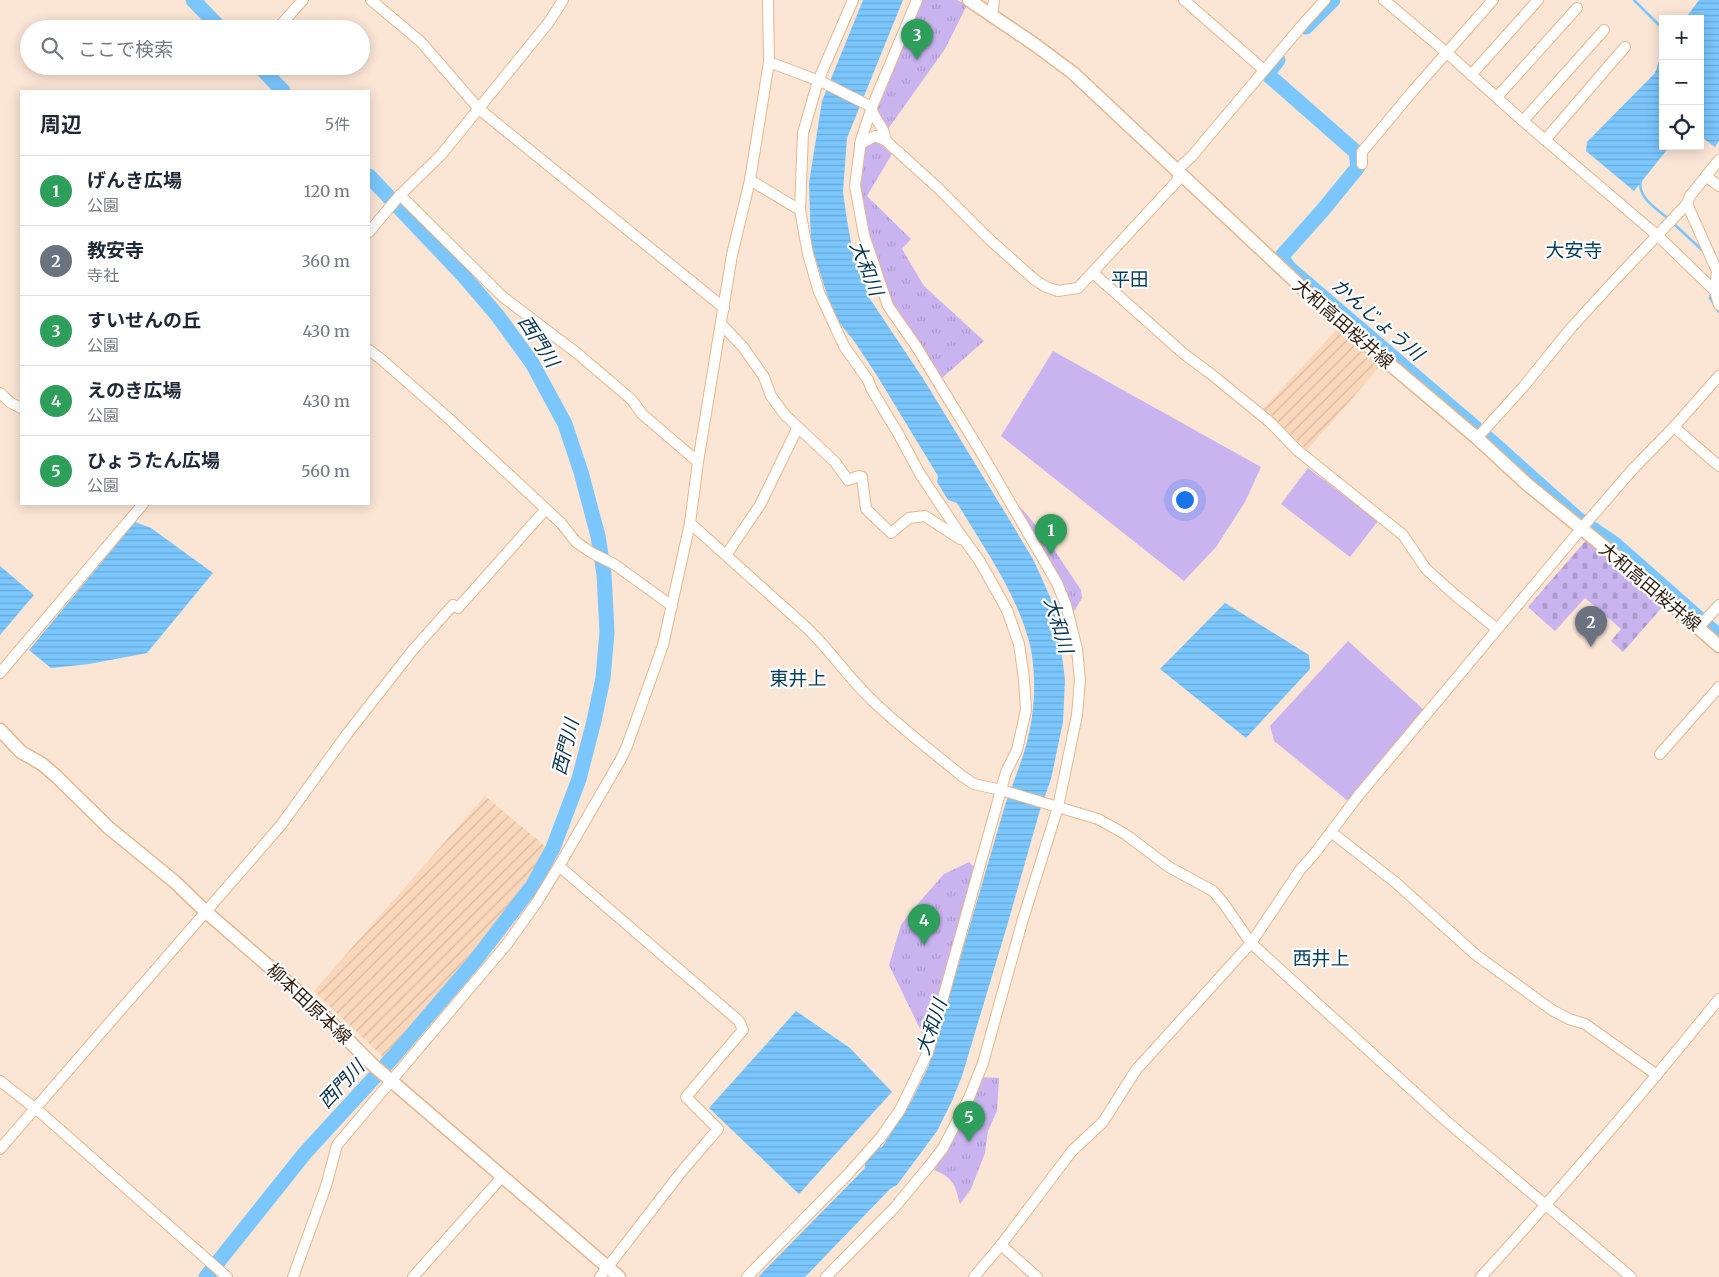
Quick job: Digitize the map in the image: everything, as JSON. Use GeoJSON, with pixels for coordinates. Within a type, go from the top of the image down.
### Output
{"type":"FeatureCollection","features":[{"type":"Feature","properties":{"kind":"main road","name":"大和高田桜井線"},"geometry":{"type":"LineString","coordinates":[[969,0],[1073,73],[1328,312],[1480,435],[1528,485],[1584,525],[1629,567],[1701,624],[1719,646]]}},
{"type":"Feature","properties":{"kind":"main road","name":"柳本田原本線"},"geometry":{"type":"LineString","coordinates":[[0,730],[21,752],[42,764],[109,828],[175,882],[205,911],[310,1002],[374,1066],[502,1176],[604,1272],[619,1277]]}},
{"type":"Feature","properties":{"kind":"street"},"geometry":{"type":"LineString","coordinates":[[285,20],[303,0]]}},
{"type":"Feature","properties":{"kind":"street"},"geometry":{"type":"LineString","coordinates":[[371,0],[420,42],[479,109],[724,308]]}},
{"type":"Feature","properties":{"kind":"street"},"geometry":{"type":"LineString","coordinates":[[370,231],[399,196],[441,155],[549,22],[563,0]]}},
{"type":"Feature","properties":{"kind":"street"},"geometry":{"type":"LineString","coordinates":[[293,1277],[326,1186],[337,1145],[388,1078],[508,944],[559,866],[627,746],[663,645],[690,523],[698,462],[732,255],[750,180],[768,62],[768,0]]}},
{"type":"Feature","properties":{"kind":"street"},"geometry":{"type":"LineString","coordinates":[[747,1277],[849,1173],[881,1137],[900,1110],[928,1052],[1003,790],[1006,772],[1017,750],[1022,733],[1026,710],[1019,644],[1007,610],[979,560],[920,474],[868,380],[844,346],[819,292],[812,270],[800,210],[803,133],[820,82],[853,0]]}},
{"type":"Feature","properties":{"kind":"street"},"geometry":{"type":"LineString","coordinates":[[826,1277],[895,1207],[930,1165],[943,1148],[969,1098],[983,1063],[1056,806],[1077,715],[1080,680],[1076,649],[1066,605],[1057,583],[979,449],[916,346],[888,306],[864,236],[855,186],[860,144],[870,106],[917,0]]}},
{"type":"Feature","properties":{"kind":"street"},"geometry":{"type":"LineString","coordinates":[[992,15],[994,0]]}},
{"type":"Feature","properties":{"kind":"street"},"geometry":{"type":"LineString","coordinates":[[1184,0],[1264,70]]}},
{"type":"Feature","properties":{"kind":"street"},"geometry":{"type":"LineString","coordinates":[[860,144],[874,136],[885,140],[988,239],[1035,280],[1046,287],[1058,291],[1069,291],[1078,288],[1093,273],[1176,181],[1178,171],[1325,0]]}},
{"type":"Feature","properties":{"kind":"street"},"geometry":{"type":"LineString","coordinates":[[1384,0],[1658,236],[1715,291]]}},
{"type":"Feature","properties":{"kind":"street"},"geometry":{"type":"LineString","coordinates":[[1362,164],[1362,152],[1493,0]]}},
{"type":"Feature","properties":{"kind":"street"},"geometry":{"type":"LineString","coordinates":[[1471,76],[1538,0]]}},
{"type":"Feature","properties":{"kind":"street"},"geometry":{"type":"LineString","coordinates":[[1497,97],[1577,8]]}},
{"type":"Feature","properties":{"kind":"street"},"geometry":{"type":"LineString","coordinates":[[1523,121],[1604,30]]}},
{"type":"Feature","properties":{"kind":"street"},"geometry":{"type":"LineString","coordinates":[[1545,140],[1625,47]]}},
{"type":"Feature","properties":{"kind":"street"},"geometry":{"type":"LineString","coordinates":[[768,62],[820,82],[870,106]]}},
{"type":"Feature","properties":{"kind":"street"},"geometry":{"type":"LineString","coordinates":[[870,106],[872,115],[885,132],[885,140]]}},
{"type":"Feature","properties":{"kind":"street"},"geometry":{"type":"LineString","coordinates":[[1480,435],[1612,282],[1687,204],[1690,196],[1719,160]]}},
{"type":"Feature","properties":{"kind":"street"},"geometry":{"type":"LineString","coordinates":[[1706,176],[1719,186]]}},
{"type":"Feature","properties":{"kind":"street"},"geometry":{"type":"LineString","coordinates":[[750,180],[800,210]]}},
{"type":"Feature","properties":{"kind":"street"},"geometry":{"type":"LineString","coordinates":[[399,196],[508,302],[584,360],[632,400],[642,414],[698,462]]}},
{"type":"Feature","properties":{"kind":"street"},"geometry":{"type":"LineString","coordinates":[[1687,204],[1717,270],[1715,291],[1719,306]]}},
{"type":"Feature","properties":{"kind":"street"},"geometry":{"type":"LineString","coordinates":[[1093,273],[1184,354],[1271,423],[1297,450],[1403,535],[1426,569],[1497,628]]}},
{"type":"Feature","properties":{"kind":"street"},"geometry":{"type":"LineString","coordinates":[[721,324],[743,346],[764,376],[772,396],[785,415],[835,462],[848,480],[862,477],[866,510],[891,532],[909,518],[925,516],[966,543]]}},
{"type":"Feature","properties":{"kind":"street"},"geometry":{"type":"LineString","coordinates":[[370,351],[446,416],[561,523],[576,542],[592,553],[614,564],[672,606]]}},
{"type":"Feature","properties":{"kind":"street"},"geometry":{"type":"LineString","coordinates":[[974,1277],[1001,1245],[1072,1151],[1103,1122],[1136,1070],[1251,943],[1300,870],[1358,796],[1584,525],[1719,376]]}},
{"type":"Feature","properties":{"kind":"street"},"geometry":{"type":"LineString","coordinates":[[0,393],[11,403],[20,408]]}},
{"type":"Feature","properties":{"kind":"street"},"geometry":{"type":"LineString","coordinates":[[726,555],[760,505],[798,427]]}},
{"type":"Feature","properties":{"kind":"street"},"geometry":{"type":"LineString","coordinates":[[1674,427],[1719,466]]}},
{"type":"Feature","properties":{"kind":"street"},"geometry":{"type":"LineString","coordinates":[[0,673],[139,505]]}},
{"type":"Feature","properties":{"kind":"street"},"geometry":{"type":"LineString","coordinates":[[0,1149],[293,811],[347,734],[412,651],[453,605],[458,608],[546,509]]}},
{"type":"Feature","properties":{"kind":"street"},"geometry":{"type":"LineString","coordinates":[[690,523],[807,628],[874,703],[962,776],[974,784],[1003,790],[1098,819],[1125,834],[1169,867],[1213,891],[1251,943],[1445,1120],[1631,1277]]}},
{"type":"Feature","properties":{"kind":"street"},"geometry":{"type":"LineString","coordinates":[[1701,624],[1719,604]]}},
{"type":"Feature","properties":{"kind":"street"},"geometry":{"type":"LineString","coordinates":[[1660,754],[1719,688]]}},
{"type":"Feature","properties":{"kind":"street"},"geometry":{"type":"LineString","coordinates":[[1331,832],[1395,882],[1476,955],[1552,1010],[1569,1019],[1585,1024],[1657,1075]]}},
{"type":"Feature","properties":{"kind":"street"},"geometry":{"type":"LineString","coordinates":[[559,866],[739,1021],[743,1030],[686,1097],[718,1129],[682,1171],[604,1272]]}},
{"type":"Feature","properties":{"kind":"street"},"geometry":{"type":"LineString","coordinates":[[1481,1277],[1547,1205],[1719,999]]}},
{"type":"Feature","properties":{"kind":"street"},"geometry":{"type":"LineString","coordinates":[[0,1081],[34,1108],[228,1277]]}},
{"type":"Feature","properties":{"kind":"street"},"geometry":{"type":"LineString","coordinates":[[413,1277],[502,1176]]}},
{"type":"Feature","properties":{"kind":"street"},"geometry":{"type":"LineString","coordinates":[[1001,1245],[1037,1277]]}},
{"type":"Feature","properties":{"kind":"shaded area"},"geometry":{"type":"Polygon","coordinates":[[[1338,328],[1382,364],[1307,450],[1263,409],[1338,328]]]}},
{"type":"Feature","properties":{"kind":"shaded area"},"geometry":{"type":"Polygon","coordinates":[[[485,796],[546,847],[522,889],[475,949],[384,1058],[314,991],[485,796]]]}},
{"type":"Feature","properties":{"kind":"green space"},"geometry":{"type":"Polygon","coordinates":[[[922,0],[957,0],[967,5],[945,49],[888,129],[876,113],[922,0]]]}},
{"type":"Feature","properties":{"kind":"green space"},"geometry":{"type":"Polygon","coordinates":[[[876,141],[892,154],[867,196],[911,239],[902,249],[924,286],[984,341],[941,379],[893,305],[868,232],[860,189],[865,146],[876,141]]]}},
{"type":"Feature","properties":{"kind":"green space"},"geometry":{"type":"Polygon","coordinates":[[[1053,351],[1261,467],[1245,502],[1216,547],[1184,581],[1001,436],[1053,351]]]}},
{"type":"Feature","properties":{"kind":"green space"},"geometry":{"type":"Polygon","coordinates":[[[1308,468],[1378,521],[1350,557],[1281,504],[1308,468]]]}},
{"type":"Feature","properties":{"kind":"green space"},"geometry":{"type":"Polygon","coordinates":[[[1013,499],[1053,548],[1081,590],[1082,598],[1072,615],[1013,499]]]}},
{"type":"Feature","properties":{"kind":"green space"},"geometry":{"type":"Polygon","coordinates":[[[1588,538],[1664,605],[1623,652],[1611,641],[1621,629],[1585,598],[1555,631],[1528,607],[1588,538]]]}},
{"type":"Feature","properties":{"kind":"green space"},"geometry":{"type":"Polygon","coordinates":[[[1348,641],[1424,710],[1348,801],[1274,741],[1270,726],[1348,641]]]}},
{"type":"Feature","properties":{"kind":"green space"},"geometry":{"type":"Polygon","coordinates":[[[977,861],[925,1039],[889,965],[901,925],[909,914],[944,874],[969,862],[973,866],[977,861]]]}},
{"type":"Feature","properties":{"kind":"green space"},"geometry":{"type":"Polygon","coordinates":[[[981,1077],[999,1078],[997,1111],[988,1131],[985,1153],[971,1189],[960,1204],[957,1192],[950,1179],[934,1170],[972,1102],[981,1077]]]}},
{"type":"Feature","properties":{"kind":"water"},"geometry":{"type":"Polygon","coordinates":[[[863,0],[903,0],[847,138],[843,192],[853,254],[862,272],[870,299],[924,380],[1034,561],[1051,599],[1059,632],[1065,680],[1063,722],[1051,779],[1040,810],[962,1076],[937,1131],[897,1185],[890,1189],[805,1277],[758,1277],[865,1168],[869,1154],[882,1147],[912,1100],[929,1065],[1006,802],[1020,766],[1030,729],[1033,709],[1034,677],[1032,655],[1017,607],[989,554],[957,503],[948,500],[937,482],[938,476],[876,374],[854,341],[834,316],[811,245],[809,183],[822,101],[863,0]]]}},
{"type":"Feature","properties":{"kind":"water"},"geometry":{"type":"Polygon","coordinates":[[[1699,0],[1719,0],[1719,141],[1715,147],[1704,139],[1704,15],[1688,15],[1699,0]]]}},
{"type":"Feature","properties":{"kind":"water"},"geometry":{"type":"Polygon","coordinates":[[[1659,62],[1659,150],[1667,150],[1634,191],[1586,151],[1587,142],[1655,73],[1659,62]]]}},
{"type":"Feature","properties":{"kind":"water"},"geometry":{"type":"Polygon","coordinates":[[[135,522],[151,528],[213,573],[147,653],[89,664],[51,668],[29,650],[135,522]]]}},
{"type":"Feature","properties":{"kind":"water"},"geometry":{"type":"Polygon","coordinates":[[[0,566],[34,595],[0,635],[0,566]]]}},
{"type":"Feature","properties":{"kind":"water"},"geometry":{"type":"Polygon","coordinates":[[[1225,603],[1309,655],[1310,669],[1246,738],[1160,669],[1225,603]]]}},
{"type":"Feature","properties":{"kind":"water"},"geometry":{"type":"Polygon","coordinates":[[[796,1011],[850,1048],[892,1092],[799,1194],[709,1108],[796,1011]]]}},
{"type":"Feature","properties":{"kind":"waterway","name":"西門川"},"geometry":{"type":"LineString","coordinates":[[193,0],[212,20]]}},
{"type":"Feature","properties":{"kind":"waterway","name":"かんじょう川"},"geometry":{"type":"LineString","coordinates":[[1306,27],[1333,0]]}},
{"type":"Feature","properties":{"kind":"waterway"},"geometry":{"type":"LineString","coordinates":[[1634,0],[1659,25]]}},
{"type":"Feature","properties":{"kind":"waterway","name":"かんじょう川"},"geometry":{"type":"LineString","coordinates":[[1278,60],[1267,74],[1356,152],[1358,167],[1281,257],[1290,269],[1493,443],[1578,519],[1616,545],[1719,636]]}},
{"type":"Feature","properties":{"kind":"waterway","name":"西門川"},"geometry":{"type":"LineString","coordinates":[[268,75],[282,90]]}},
{"type":"Feature","properties":{"kind":"waterway","name":"西門川"},"geometry":{"type":"LineString","coordinates":[[206,1277],[305,1153],[393,1057],[474,962],[533,885],[553,848],[579,779],[603,678],[607,632],[604,574],[598,536],[581,472],[565,424],[532,363],[497,315],[462,274],[370,177]]}},
{"type":"Feature","properties":{"kind":"waterway"},"geometry":{"type":"LineString","coordinates":[[1641,180],[1640,186],[1645,197],[1669,219]]}},
{"type":"Feature","properties":{"kind":"waterway"},"geometry":{"type":"LineString","coordinates":[[1673,223],[1704,252]]}},
{"type":"Feature","properties":{"kind":"waterway"},"geometry":{"type":"LineString","coordinates":[[1711,294],[1710,298],[1719,312]]}},
{"type":"Feature","properties":{"kind":"place","name":"すいせんの丘"},"geometry":{"type":"Point","coordinates":[917,60]}},
{"type":"Feature","properties":{"kind":"place","name":"げんき広場"},"geometry":{"type":"Point","coordinates":[1051,555]}},
{"type":"Feature","properties":{"kind":"place","name":"教安寺"},"geometry":{"type":"Point","coordinates":[1591,647]}},
{"type":"Feature","properties":{"kind":"place","name":"えのき広場"},"geometry":{"type":"Point","coordinates":[924,945]}},
{"type":"Feature","properties":{"kind":"place","name":"ひょうたん広場"},"geometry":{"type":"Point","coordinates":[969,1142]}},
{"type":"Feature","properties":{"kind":"district","name":"大安寺"},"geometry":{"type":"Point","coordinates":[1574,250]}},
{"type":"Feature","properties":{"kind":"district","name":"平田"},"geometry":{"type":"Point","coordinates":[1130,279]}},
{"type":"Feature","properties":{"kind":"district","name":"東井上"},"geometry":{"type":"Point","coordinates":[798,678]}},
{"type":"Feature","properties":{"kind":"district","name":"西井上"},"geometry":{"type":"Point","coordinates":[1321,958]}},
{"type":"Feature","properties":{"kind":"water label","name":"大和川"},"geometry":{"type":"Point","coordinates":[867,268]}},
{"type":"Feature","properties":{"kind":"water label","name":"大和川"},"geometry":{"type":"Point","coordinates":[1059,625]}},
{"type":"Feature","properties":{"kind":"water label","name":"大和川"},"geometry":{"type":"Point","coordinates":[931,1027]}}]}
